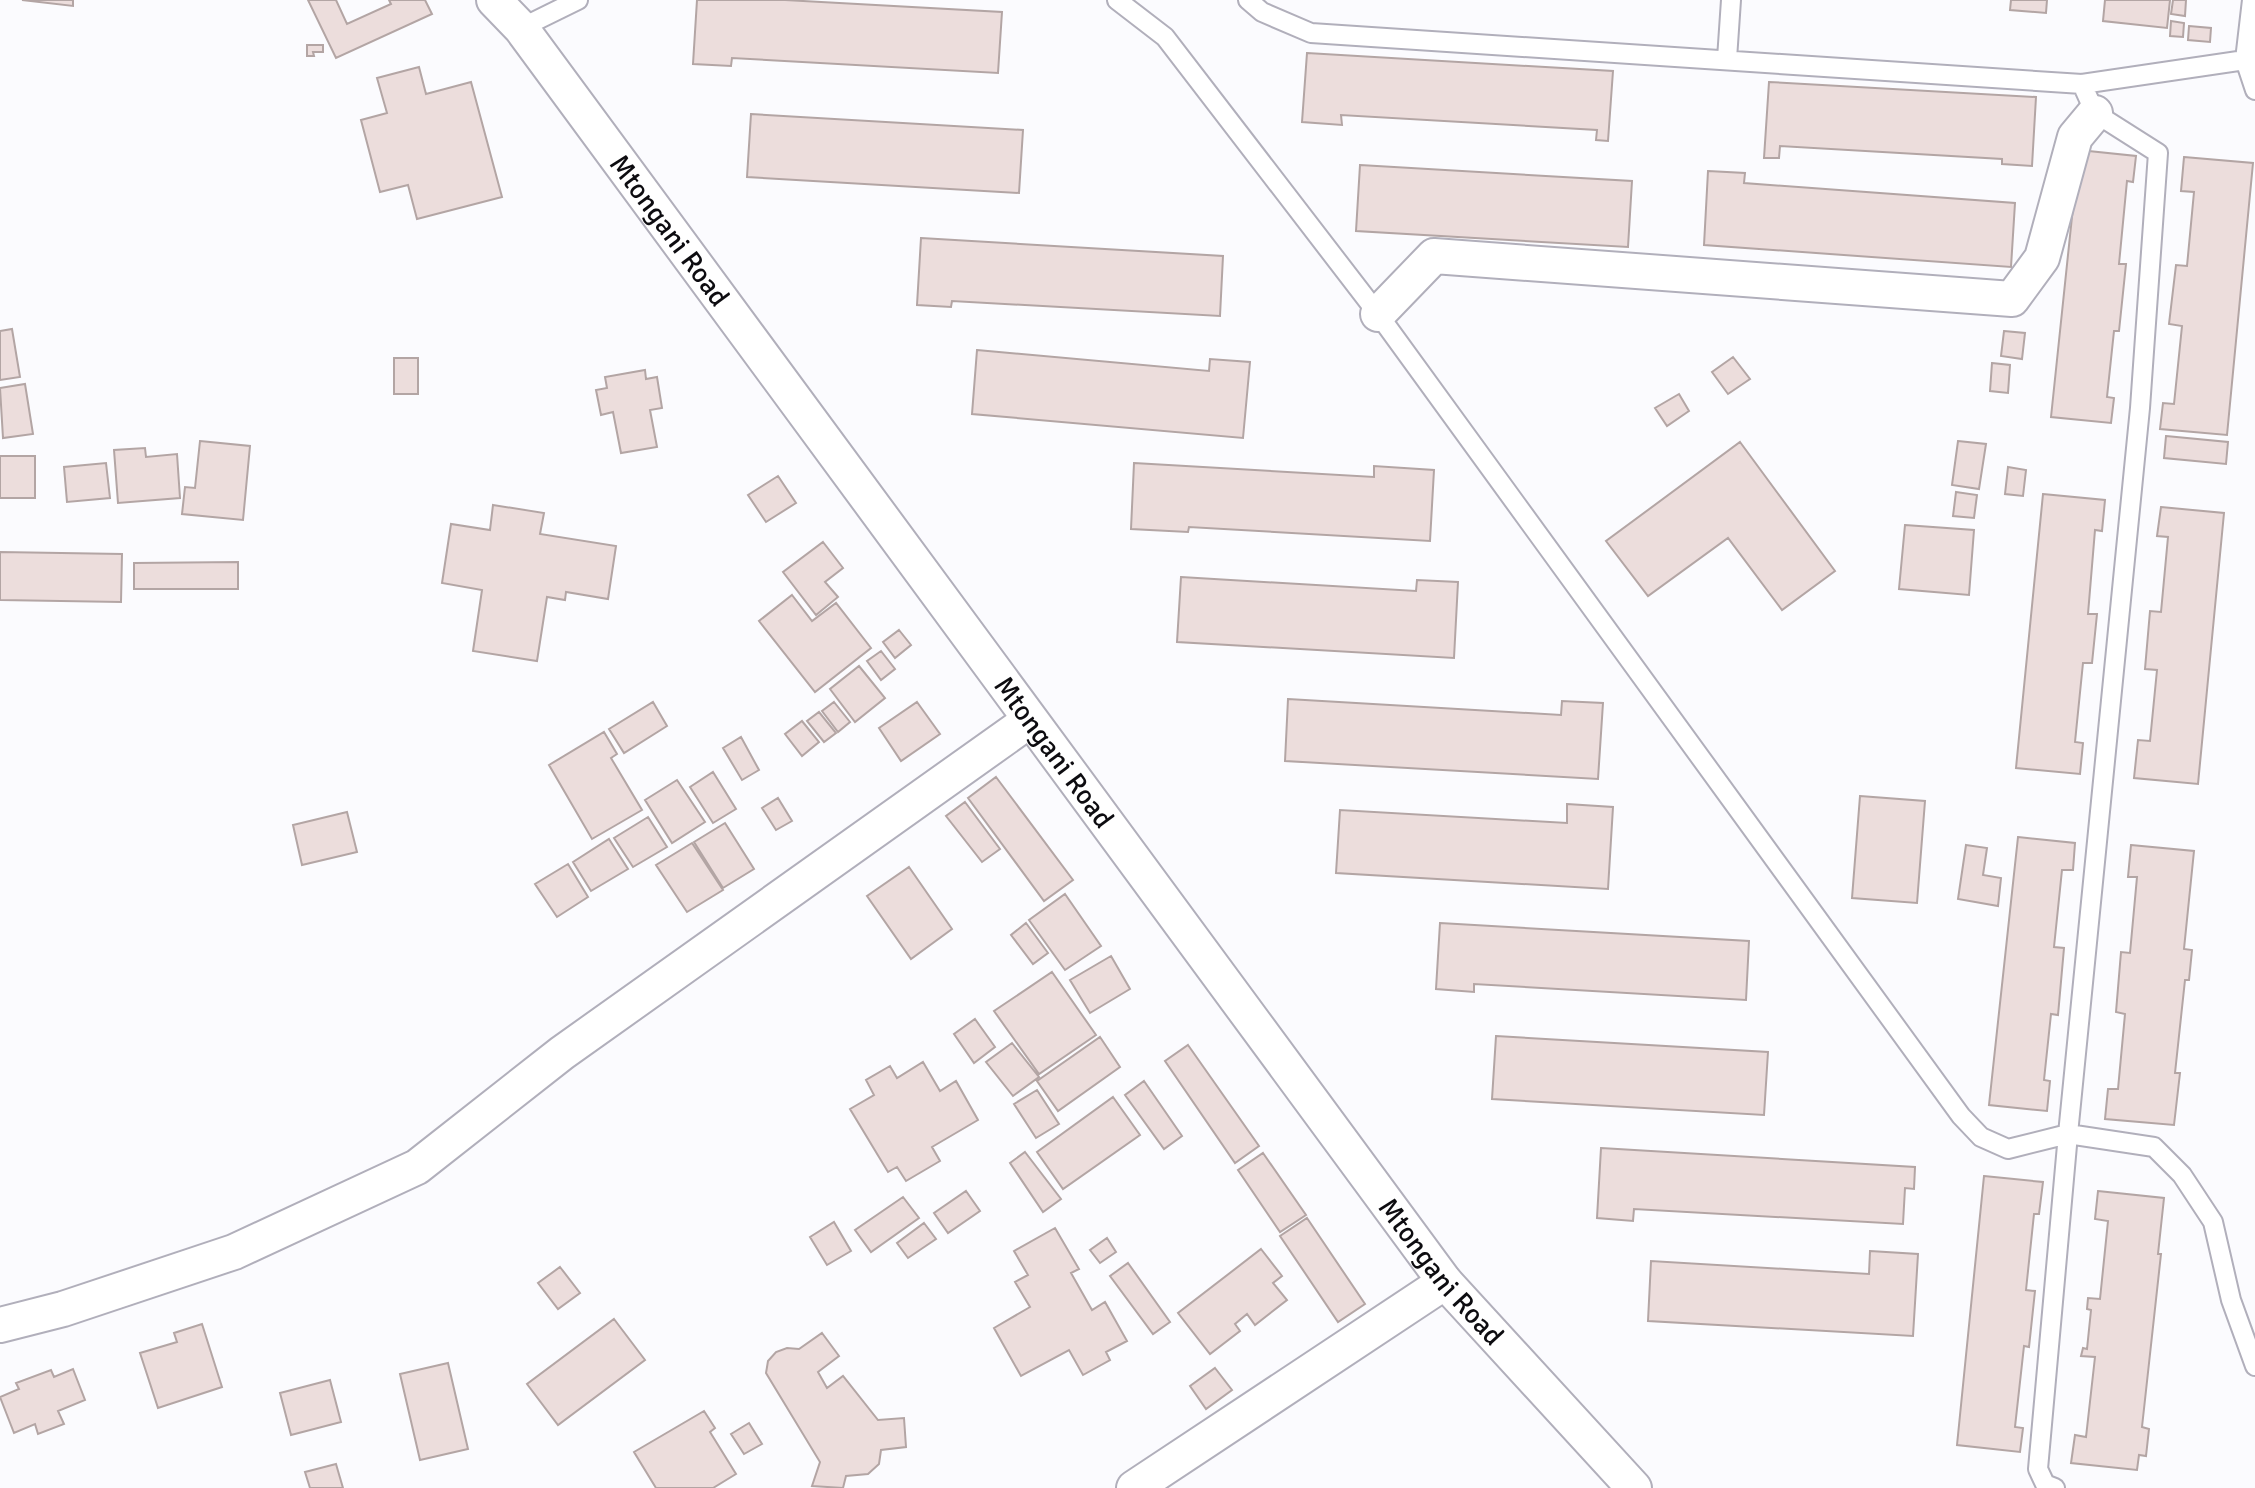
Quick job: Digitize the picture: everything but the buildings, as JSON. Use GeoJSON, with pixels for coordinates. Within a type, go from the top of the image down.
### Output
{"type":"FeatureCollection","features":[{"type":"Feature","properties":{"kind":"street","name":"Mtongani Road"},"geometry":{"type":"LineString","coordinates":[[494,0],[521,28],[1445,1282],[1634,1488]]}},
{"type":"Feature","properties":{"kind":"street"},"geometry":{"type":"LineString","coordinates":[[1378,314],[1434,256],[2012,299],[2042,258],[2075,137],[2089,99]]}},
{"type":"Feature","properties":{"kind":"street"},"geometry":{"type":"LineString","coordinates":[[0,1325],[63,1309],[234,1252],[417,1167],[562,1053],[1030,720]]}},
{"type":"Feature","properties":{"kind":"street"},"geometry":{"type":"LineString","coordinates":[[1134,1488],[1445,1282]]}},
{"type":"Feature","properties":{"kind":"lane"},"geometry":{"type":"LineString","coordinates":[[521,28],[578,0]]}},
{"type":"Feature","properties":{"kind":"lane"},"geometry":{"type":"LineString","coordinates":[[1117,0],[1165,37],[1378,314],[1961,1116],[1981,1137],[2008,1149],[2068,1134],[2154,1147],[2182,1175],[2213,1222],[2231,1300],[2255,1366]]}},
{"type":"Feature","properties":{"kind":"lane"},"geometry":{"type":"LineString","coordinates":[[1248,0],[1262,12],[1311,33],[1727,59],[2089,99],[2250,60]]}},
{"type":"Feature","properties":{"kind":"lane"},"geometry":{"type":"LineString","coordinates":[[1727,59],[1731,0]]}},
{"type":"Feature","properties":{"kind":"lane"},"geometry":{"type":"LineString","coordinates":[[2252,0],[2250,60],[2255,90]]}},
{"type":"Feature","properties":{"kind":"lane"},"geometry":{"type":"LineString","coordinates":[[2055,1488],[2045,1484],[2038,1469],[2140,408],[2158,153],[2089,99]]}}]}
